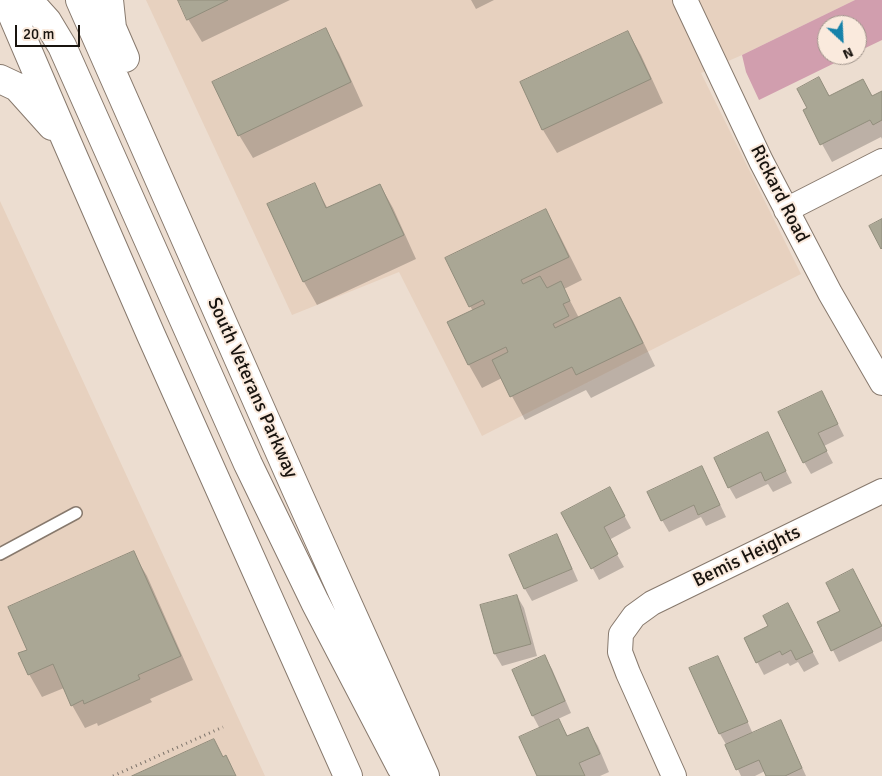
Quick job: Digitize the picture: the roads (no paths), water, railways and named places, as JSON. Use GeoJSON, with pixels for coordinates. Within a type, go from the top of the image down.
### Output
{"type":"FeatureCollection","features":[{"type":"Feature","properties":{"kind":"highway"},"geometry":{"type":"LineString","coordinates":[[6,0],[264,590],[348,776]]}},
{"type":"Feature","properties":{"kind":"highway"},"geometry":{"type":"LineString","coordinates":[[20,0],[38,11],[47,21],[62,46],[248,464],[314,602],[401,767],[411,763],[398,671],[112,28],[109,0]]}},
{"type":"Feature","properties":{"kind":"highway","name":"South Veterans Parkway"},"geometry":{"type":"LineString","coordinates":[[80,0],[300,498],[411,763],[425,776]]}},
{"type":"Feature","properties":{"kind":"highway"},"geometry":{"type":"LineString","coordinates":[[0,79],[16,87],[66,140]]}},
{"type":"Feature","properties":{"kind":"street","name":"Rickard Road"},"geometry":{"type":"LineString","coordinates":[[684,0],[786,210],[882,383]]}},
{"type":"Feature","properties":{"kind":"street"},"geometry":{"type":"LineString","coordinates":[[786,210],[882,161]]}},
{"type":"Feature","properties":{"kind":"street","name":"Bemis Heights"},"geometry":{"type":"LineString","coordinates":[[674,776],[620,652],[621,634],[634,616],[652,603],[882,491]]}},
{"type":"Feature","properties":{"kind":"lane"},"geometry":{"type":"LineString","coordinates":[[0,554],[76,513]]}}]}
